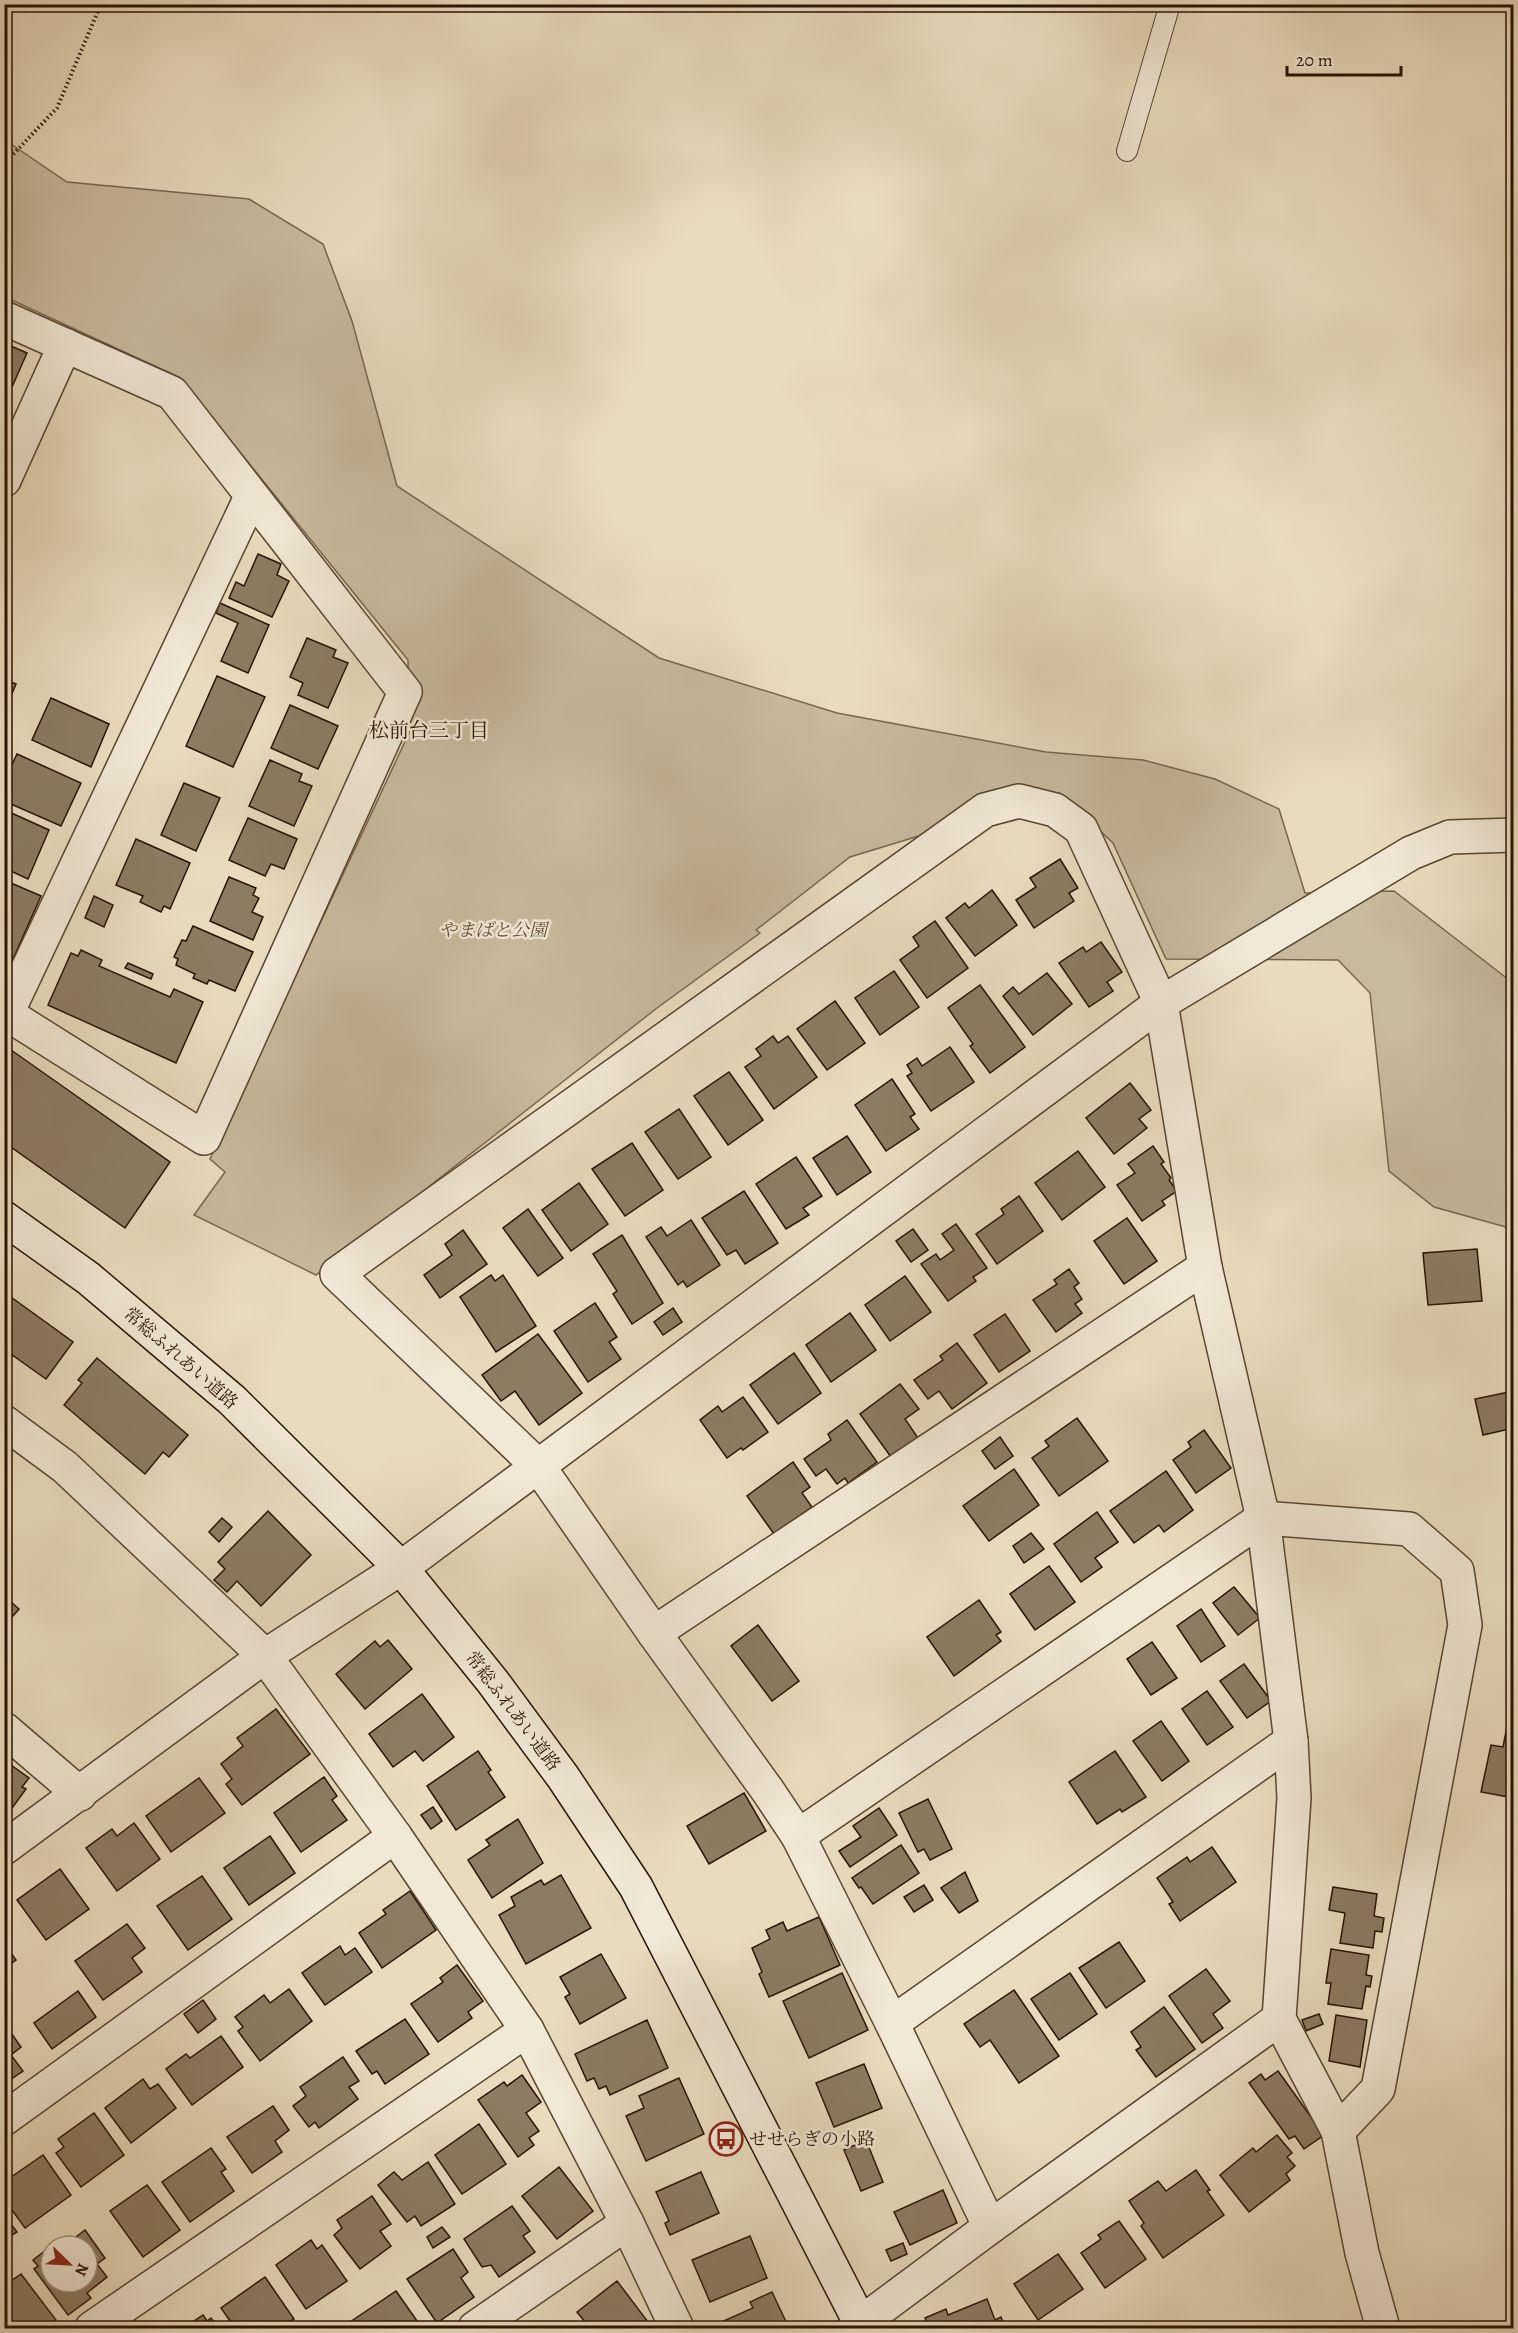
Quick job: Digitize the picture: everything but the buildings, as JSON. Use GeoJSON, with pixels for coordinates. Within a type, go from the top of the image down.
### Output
{"type":"FeatureCollection","features":[{"type":"Feature","properties":{"kind":"street"},"geometry":{"type":"LineString","coordinates":[[4,318],[172,393],[405,692],[204,1138],[6,1012],[251,497]]}},
{"type":"Feature","properties":{"kind":"street"},"geometry":{"type":"LineString","coordinates":[[4,480],[65,345]]}},
{"type":"Feature","properties":{"kind":"street"},"geometry":{"type":"LineString","coordinates":[[990,2228],[892,2023],[798,1836],[539,1467],[337,1274],[985,810],[1019,801],[1055,810],[1081,829],[1161,1003],[1205,1268],[1263,1518],[1291,1741],[1294,1798],[1279,2019],[1338,2131],[1362,2253],[1383,2328]]}},
{"type":"Feature","properties":{"kind":"street"},"geometry":{"type":"LineString","coordinates":[[4,1848],[265,1656],[401,1568],[1161,1003],[1411,852],[1450,837],[1514,835]]}},
{"type":"Feature","properties":{"kind":"street","name":"常総ふれあい道路"},"geometry":{"type":"LineString","coordinates":[[4,1218],[88,1278],[232,1400],[401,1568],[493,1682],[563,1777],[636,1887],[859,2327]]}},
{"type":"Feature","properties":{"kind":"street"},"geometry":{"type":"LineString","coordinates":[[654,1633],[1205,1268]]}},
{"type":"Feature","properties":{"kind":"street"},"geometry":{"type":"LineString","coordinates":[[4,1422],[65,1467],[265,1656],[396,1836],[527,2030],[627,2223],[677,2328]]}},
{"type":"Feature","properties":{"kind":"street"},"geometry":{"type":"LineString","coordinates":[[798,1836],[1263,1518],[1409,1529],[1457,1571],[1465,1625],[1378,2089],[1338,2131]]}},
{"type":"Feature","properties":{"kind":"street"},"geometry":{"type":"LineString","coordinates":[[4,1729],[80,1794]]}},
{"type":"Feature","properties":{"kind":"street"},"geometry":{"type":"LineString","coordinates":[[892,2023],[1291,1741]]}},
{"type":"Feature","properties":{"kind":"street"},"geometry":{"type":"LineString","coordinates":[[4,2119],[396,1836]]}},
{"type":"Feature","properties":{"kind":"street"},"geometry":{"type":"LineString","coordinates":[[859,2327],[990,2228],[1279,2019]]}},
{"type":"Feature","properties":{"kind":"street"},"geometry":{"type":"LineString","coordinates":[[92,2328],[527,2030]]}},
{"type":"Feature","properties":{"kind":"street"},"geometry":{"type":"LineString","coordinates":[[476,2328],[627,2223]]}},
{"type":"Feature","properties":{"kind":"lane"},"geometry":{"type":"LineString","coordinates":[[1127,151],[1170,4]]}},
{"type":"Feature","properties":{"kind":"path"},"geometry":{"type":"LineString","coordinates":[[4,164],[57,108],[101,4]]}},
{"type":"Feature","properties":{"kind":"green space","name":"やまばと公園"},"geometry":{"type":"Polygon","coordinates":[[[5,140],[67,182],[249,199],[323,244],[352,321],[397,486],[659,658],[837,713],[1046,752],[1143,760],[1215,779],[1279,809],[1305,893],[1394,891],[1513,983],[1513,1229],[1434,1207],[1389,1171],[1370,993],[1338,960],[1166,959],[1113,843],[1060,793],[850,857],[756,930],[760,933],[657,1008],[316,1275],[194,1215],[225,1172],[210,1159],[409,733],[408,660],[179,377],[5,297],[5,140]]]}},
{"type":"Feature","properties":{"kind":"place","name":"せせらぎの小路"},"geometry":{"type":"Point","coordinates":[726,2139]}},
{"type":"Feature","properties":{"kind":"district","name":"松前台三丁目"},"geometry":{"type":"Point","coordinates":[429,730]}}]}
